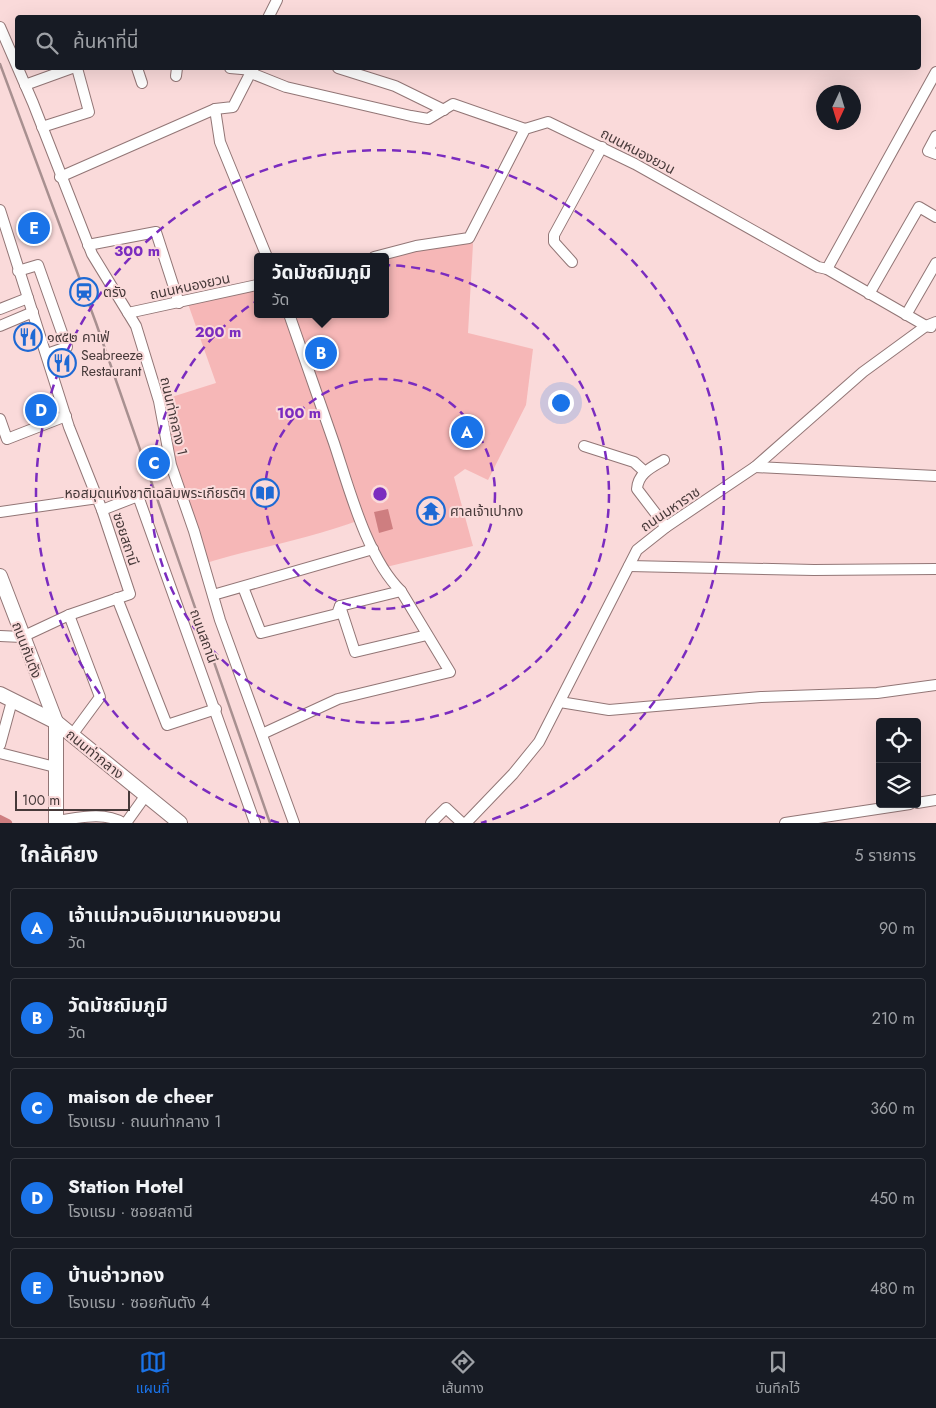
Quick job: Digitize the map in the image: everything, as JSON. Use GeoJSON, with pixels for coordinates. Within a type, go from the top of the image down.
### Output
{"type":"FeatureCollection","features":[{"type":"Feature","properties":{"kind":"main road","name":"ถนนกันตัง"},"geometry":{"type":"LineString","coordinates":[[0,576],[22,638],[56,722]]}},
{"type":"Feature","properties":{"kind":"main road"},"geometry":{"type":"LineString","coordinates":[[32,711],[42,688]]}},
{"type":"Feature","properties":{"kind":"main road"},"geometry":{"type":"LineString","coordinates":[[6,698],[56,722],[56,822]]}},
{"type":"Feature","properties":{"kind":"main road","name":"ถนนท่ากลาง"},"geometry":{"type":"LineString","coordinates":[[56,722],[180,823]]}},
{"type":"Feature","properties":{"kind":"main road"},"geometry":{"type":"LineString","coordinates":[[55,767],[72,735]]}},
{"type":"Feature","properties":{"kind":"street"},"geometry":{"type":"LineString","coordinates":[[270,15],[277,0]]}},
{"type":"Feature","properties":{"kind":"street","name":"ถนนท่ากลาง 1"},"geometry":{"type":"LineString","coordinates":[[0,27],[15,62]]}},
{"type":"Feature","properties":{"kind":"street","name":"ถนนท่ากลาง 1"},"geometry":{"type":"LineString","coordinates":[[19,70],[88,245],[136,326],[157,394],[171,466],[212,595],[294,823]]}},
{"type":"Feature","properties":{"kind":"street"},"geometry":{"type":"LineString","coordinates":[[25,85],[66,70]]}},
{"type":"Feature","properties":{"kind":"street"},"geometry":{"type":"LineString","coordinates":[[42,127],[89,112],[78,70]]}},
{"type":"Feature","properties":{"kind":"street"},"geometry":{"type":"LineString","coordinates":[[138,70],[142,83]]}},
{"type":"Feature","properties":{"kind":"street"},"geometry":{"type":"LineString","coordinates":[[60,177],[215,109],[233,108],[252,70],[286,87],[411,116],[428,119],[452,104],[525,129],[469,238],[416,246],[389,253]]}},
{"type":"Feature","properties":{"kind":"street"},"geometry":{"type":"LineString","coordinates":[[344,70],[395,86],[444,110]]}},
{"type":"Feature","properties":{"kind":"street"},"geometry":{"type":"LineString","coordinates":[[827,269],[936,72]]}},
{"type":"Feature","properties":{"kind":"street"},"geometry":{"type":"LineString","coordinates":[[215,109],[220,142],[265,253]]}},
{"type":"Feature","properties":{"kind":"street","name":"ถนนหนองยวน"},"geometry":{"type":"LineString","coordinates":[[525,129],[548,122],[602,147],[818,267],[827,269],[906,315],[931,327]]}},
{"type":"Feature","properties":{"kind":"street"},"geometry":{"type":"LineString","coordinates":[[936,136],[928,151],[936,154]]}},
{"type":"Feature","properties":{"kind":"street"},"geometry":{"type":"LineString","coordinates":[[572,262],[554,242],[554,235],[602,147]]}},
{"type":"Feature","properties":{"kind":"street"},"geometry":{"type":"LineString","coordinates":[[869,294],[919,207],[936,217]]}},
{"type":"Feature","properties":{"kind":"street","name":"ซอยสถานี"},"geometry":{"type":"LineString","coordinates":[[0,210],[66,416],[98,498],[130,594],[117,598]]}},
{"type":"Feature","properties":{"kind":"street"},"geometry":{"type":"LineString","coordinates":[[88,245],[156,232],[179,303]]}},
{"type":"Feature","properties":{"kind":"street"},"geometry":{"type":"LineString","coordinates":[[906,315],[936,262]]}},
{"type":"Feature","properties":{"kind":"street"},"geometry":{"type":"LineString","coordinates":[[18,271],[38,265],[67,347],[47,354]]}},
{"type":"Feature","properties":{"kind":"street","name":"ถนนหนองยวน"},"geometry":{"type":"LineString","coordinates":[[128,313],[254,287]]}},
{"type":"Feature","properties":{"kind":"street"},"geometry":{"type":"LineString","coordinates":[[0,309],[28,298]]}},
{"type":"Feature","properties":{"kind":"street"},"geometry":{"type":"LineString","coordinates":[[0,326],[33,312]]}},
{"type":"Feature","properties":{"kind":"street"},"geometry":{"type":"LineString","coordinates":[[262,734],[338,699],[450,672],[426,636],[401,591],[391,581],[373,549],[360,520],[289,318]]}},
{"type":"Feature","properties":{"kind":"street","name":"ถนนมหาราช"},"geometry":{"type":"LineString","coordinates":[[472,821],[539,742],[618,582],[637,550],[666,526],[755,467],[863,372],[936,322]]}},
{"type":"Feature","properties":{"kind":"street"},"geometry":{"type":"LineString","coordinates":[[0,419],[7,439],[66,416]]}},
{"type":"Feature","properties":{"kind":"street"},"geometry":{"type":"LineString","coordinates":[[584,446],[634,462],[645,472]]}},
{"type":"Feature","properties":{"kind":"street"},"geometry":{"type":"LineString","coordinates":[[664,460],[645,472],[637,481],[637,489],[666,526]]}},
{"type":"Feature","properties":{"kind":"street"},"geometry":{"type":"LineString","coordinates":[[755,467],[936,476]]}},
{"type":"Feature","properties":{"kind":"street","name":"ถนนสถานี"},"geometry":{"type":"LineString","coordinates":[[102,510],[138,496],[216,709],[255,823]]}},
{"type":"Feature","properties":{"kind":"street"},"geometry":{"type":"LineString","coordinates":[[0,512],[98,498]]}},
{"type":"Feature","properties":{"kind":"street"},"geometry":{"type":"LineString","coordinates":[[212,595],[373,549]]}},
{"type":"Feature","properties":{"kind":"street"},"geometry":{"type":"LineString","coordinates":[[628,566],[814,570],[936,569]]}},
{"type":"Feature","properties":{"kind":"street"},"geometry":{"type":"LineString","coordinates":[[243,587],[261,633],[337,614],[340,606]]}},
{"type":"Feature","properties":{"kind":"street"},"geometry":{"type":"LineString","coordinates":[[340,606],[401,591]]}},
{"type":"Feature","properties":{"kind":"street"},"geometry":{"type":"LineString","coordinates":[[0,636],[22,638],[69,615],[117,598],[167,725],[216,709]]}},
{"type":"Feature","properties":{"kind":"street"},"geometry":{"type":"LineString","coordinates":[[340,606],[355,652],[426,636]]}},
{"type":"Feature","properties":{"kind":"street"},"geometry":{"type":"LineString","coordinates":[[69,615],[100,697],[72,735]]}},
{"type":"Feature","properties":{"kind":"street"},"geometry":{"type":"LineString","coordinates":[[560,702],[609,710],[761,697],[877,693],[936,685]]}},
{"type":"Feature","properties":{"kind":"street"},"geometry":{"type":"LineString","coordinates":[[0,745],[6,698]]}},
{"type":"Feature","properties":{"kind":"street"},"geometry":{"type":"LineString","coordinates":[[0,753],[55,767]]}},
{"type":"Feature","properties":{"kind":"street"},"geometry":{"type":"LineString","coordinates":[[56,822],[100,816],[117,819],[125,823],[146,795]]}},
{"type":"Feature","properties":{"kind":"street"},"geometry":{"type":"LineString","coordinates":[[921,802],[936,800]]}},
{"type":"Feature","properties":{"kind":"street"},"geometry":{"type":"LineString","coordinates":[[431,823],[446,808],[462,823]]}},
{"type":"Feature","properties":{"kind":"street"},"geometry":{"type":"LineString","coordinates":[[785,823],[884,808]]}},
{"type":"Feature","properties":{"kind":"shaded area"},"geometry":{"type":"Polygon","coordinates":[[[469,238],[473,244],[468,333],[533,349],[526,405],[488,480],[465,469],[454,477],[473,546],[382,568],[360,520],[321,533],[203,564],[159,401],[216,383],[187,301],[254,286],[254,318],[389,318],[389,256],[469,238]]]}},
{"type":"Feature","properties":{"kind":"shaded area"},"geometry":{"type":"Polygon","coordinates":[[[388,509],[393,529],[379,533],[374,512],[388,509]]]}},
{"type":"Feature","properties":{"kind":"waterway"},"geometry":{"type":"LineString","coordinates":[[0,819],[8,823]]}},
{"type":"Feature","properties":{"kind":"railway"},"geometry":{"type":"LineString","coordinates":[[0,64],[96,323],[270,823]]}},
{"type":"Feature","properties":{"kind":"place","name":"บ้านอ่าวทอง"},"geometry":{"type":"Point","coordinates":[34,228]}},
{"type":"Feature","properties":{"kind":"place","name":"ตรัง"},"geometry":{"type":"Point","coordinates":[84,292]}},
{"type":"Feature","properties":{"kind":"place","name":"๑๙๕๒ คาเฟ่"},"geometry":{"type":"Point","coordinates":[28,337]}},
{"type":"Feature","properties":{"kind":"place","name":"วัดมัชฌิมภูมิ"},"geometry":{"type":"Point","coordinates":[321,353]}},
{"type":"Feature","properties":{"kind":"place","name":"Seabreeze Restaurant"},"geometry":{"type":"Point","coordinates":[62,363]}},
{"type":"Feature","properties":{"kind":"place","name":"Station Hotel"},"geometry":{"type":"Point","coordinates":[41,410]}},
{"type":"Feature","properties":{"kind":"place","name":"เจ้าเเม่กวนอิมเขาหนองยวน"},"geometry":{"type":"Point","coordinates":[467,432]}},
{"type":"Feature","properties":{"kind":"place","name":"maison de cheer"},"geometry":{"type":"Point","coordinates":[154,463]}},
{"type":"Feature","properties":{"kind":"place","name":"หอสมุดแห่งชาติเฉลิมพระเกียรติฯ"},"geometry":{"type":"Point","coordinates":[265,493]}},
{"type":"Feature","properties":{"kind":"place","name":"ศาลเจ้าเปากง"},"geometry":{"type":"Point","coordinates":[431,511]}}]}
